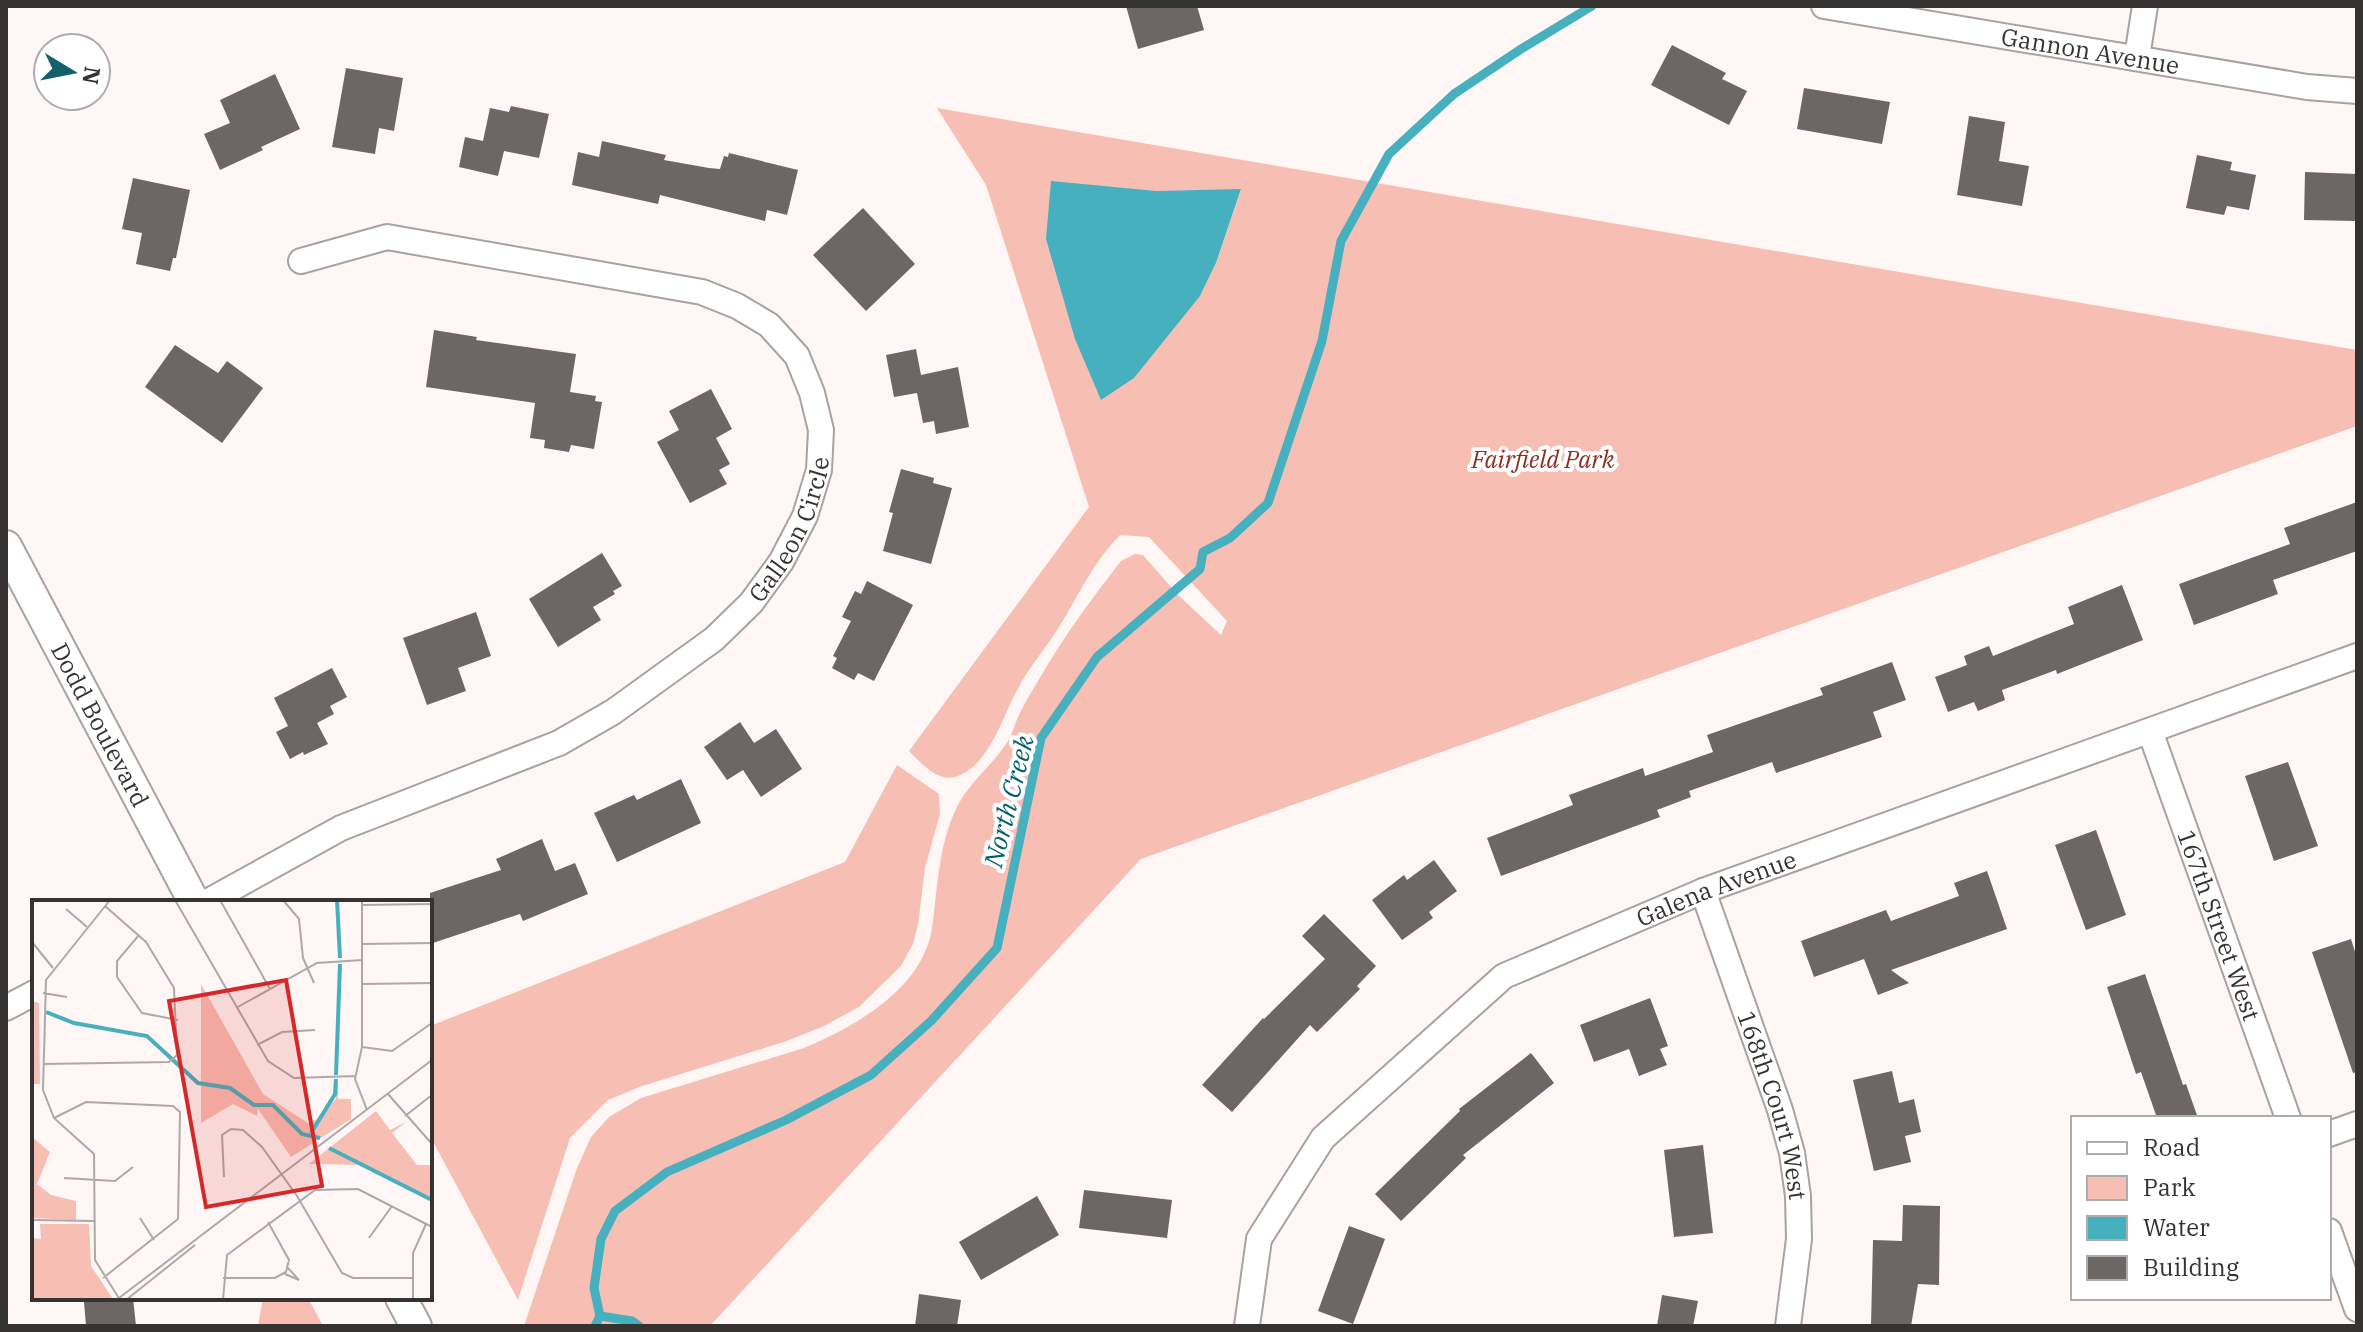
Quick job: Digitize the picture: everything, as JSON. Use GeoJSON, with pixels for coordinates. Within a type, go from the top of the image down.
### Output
{"type":"FeatureCollection","features":[{"type":"Feature","properties":{"kind":"street","name":"Gannon Avenue"},"geometry":{"type":"LineString","coordinates":[[1824,6],[2307,87],[2357,91]]}},
{"type":"Feature","properties":{"kind":"street"},"geometry":{"type":"LineString","coordinates":[[2137,57],[2145,6]]}},
{"type":"Feature","properties":{"kind":"street","name":"Galleon Circle"},"geometry":{"type":"LineString","coordinates":[[211,900],[341,828],[559,743],[613,712],[714,639],[751,603],[781,562],[805,516],[819,470],[821,430],[812,393],[797,356],[769,325],[737,306],[702,292],[387,237],[301,261]]}},
{"type":"Feature","properties":{"kind":"street","name":"Dodd Boulevard"},"geometry":{"type":"LineString","coordinates":[[6,546],[193,900]]}},
{"type":"Feature","properties":{"kind":"street","name":"Galena Avenue"},"geometry":{"type":"LineString","coordinates":[[1247,1326],[1259,1239],[1323,1138],[1504,976],[1703,891],[2357,656]]}},
{"type":"Feature","properties":{"kind":"street","name":"167th Street West"},"geometry":{"type":"LineString","coordinates":[[2150,731],[2287,1116]]}},
{"type":"Feature","properties":{"kind":"street","name":"168th Court West"},"geometry":{"type":"LineString","coordinates":[[1703,891],[1780,1110],[1792,1153],[1798,1196],[1799,1239],[1788,1326]]}},
{"type":"Feature","properties":{"kind":"street"},"geometry":{"type":"LineString","coordinates":[[6,1008],[32,994]]}},
{"type":"Feature","properties":{"kind":"street"},"geometry":{"type":"LineString","coordinates":[[2331,1133],[2357,1124]]}},
{"type":"Feature","properties":{"kind":"street"},"geometry":{"type":"LineString","coordinates":[[2331,1237],[2357,1309]]}},
{"type":"Feature","properties":{"kind":"street"},"geometry":{"type":"LineString","coordinates":[[402,1300],[416,1326]]}},
{"type":"Feature","properties":{"kind":"green space","name":"Fairfield Park"},"geometry":{"type":"Polygon","coordinates":[[[937,108],[2357,350],[2357,426],[1141,859],[710,1326],[524,1326],[577,1168],[591,1137],[609,1117],[641,1098],[804,1048],[844,1029],[883,1003],[915,970],[926,950],[932,928],[942,853],[956,809],[1008,741],[1022,708],[1050,661],[1121,561],[1135,554],[1143,555],[1178,595],[1221,635],[1227,621],[1149,537],[1120,535],[1095,566],[1026,675],[995,737],[978,762],[967,771],[948,778],[929,770],[909,751],[1089,507],[986,185],[937,108]],[[1241,190],[1156,191],[1200,296],[1216,263],[1241,190]]]}},
{"type":"Feature","properties":{"kind":"green space"},"geometry":{"type":"Polygon","coordinates":[[[897,765],[939,794],[940,814],[925,868],[918,925],[913,944],[901,966],[859,1007],[822,1027],[608,1100],[570,1138],[518,1300],[432,1140],[432,1025],[845,862],[897,765]]]}},
{"type":"Feature","properties":{"kind":"green space"},"geometry":{"type":"Polygon","coordinates":[[[263,1300],[309,1300],[323,1326],[258,1326],[263,1300]]]}},
{"type":"Feature","properties":{"kind":"water"},"geometry":{"type":"Polygon","coordinates":[[[1051,181],[1156,191],[1241,189],[1216,263],[1200,296],[1134,378],[1101,400],[1075,339],[1046,239],[1051,181]]]}},
{"type":"Feature","properties":{"kind":"building"},"geometry":{"type":"Polygon","coordinates":[[[1126,6],[1197,6],[1204,30],[1138,49],[1126,6]]]}},
{"type":"Feature","properties":{"kind":"building"},"geometry":{"type":"Polygon","coordinates":[[[1672,45],[1726,73],[1722,79],[1747,91],[1729,125],[1651,85],[1672,45]]]}},
{"type":"Feature","properties":{"kind":"building"},"geometry":{"type":"Polygon","coordinates":[[[346,68],[403,78],[394,131],[379,128],[375,154],[332,147],[346,68]]]}},
{"type":"Feature","properties":{"kind":"building"},"geometry":{"type":"Polygon","coordinates":[[[275,74],[300,129],[220,170],[204,134],[230,123],[220,100],[275,74]]]}},
{"type":"Feature","properties":{"kind":"building"},"geometry":{"type":"Polygon","coordinates":[[[1804,88],[1890,102],[1882,144],[1797,129],[1804,88]]]}},
{"type":"Feature","properties":{"kind":"building"},"geometry":{"type":"Polygon","coordinates":[[[511,106],[549,114],[539,158],[504,151],[498,176],[459,167],[465,137],[483,141],[490,108],[509,112],[511,106]]]}},
{"type":"Feature","properties":{"kind":"building"},"geometry":{"type":"Polygon","coordinates":[[[1969,116],[2005,122],[1999,161],[2029,166],[2022,206],[1957,195],[1969,116]]]}},
{"type":"Feature","properties":{"kind":"building"},"geometry":{"type":"Polygon","coordinates":[[[602,141],[666,155],[664,160],[709,168],[720,169],[724,156],[728,157],[729,153],[798,170],[787,215],[767,210],[765,221],[660,195],[658,204],[572,185],[578,152],[599,157],[602,141]]]}},
{"type":"Feature","properties":{"kind":"building"},"geometry":{"type":"Polygon","coordinates":[[[2197,155],[2232,162],[2230,170],[2256,175],[2249,210],[2227,206],[2224,215],[2186,208],[2197,155]]]}},
{"type":"Feature","properties":{"kind":"building"},"geometry":{"type":"Polygon","coordinates":[[[2305,172],[2357,174],[2357,221],[2304,220],[2305,172]]]}},
{"type":"Feature","properties":{"kind":"building"},"geometry":{"type":"Polygon","coordinates":[[[133,178],[190,190],[176,258],[173,258],[170,271],[136,264],[142,233],[122,229],[133,178]]]}},
{"type":"Feature","properties":{"kind":"building"},"geometry":{"type":"Polygon","coordinates":[[[863,208],[915,264],[866,311],[813,255],[863,208]]]}},
{"type":"Feature","properties":{"kind":"building"},"geometry":{"type":"Polygon","coordinates":[[[434,330],[477,337],[476,340],[576,354],[570,392],[596,396],[595,401],[602,402],[594,449],[571,445],[569,452],[544,448],[545,440],[530,438],[535,403],[426,387],[434,330]]]}},
{"type":"Feature","properties":{"kind":"building"},"geometry":{"type":"Polygon","coordinates":[[[175,345],[218,373],[227,361],[263,388],[222,443],[145,387],[175,345]]]}},
{"type":"Feature","properties":{"kind":"building"},"geometry":{"type":"Polygon","coordinates":[[[916,349],[921,375],[958,367],[969,427],[936,434],[934,421],[923,423],[917,393],[894,397],[886,355],[916,349]]]}},
{"type":"Feature","properties":{"kind":"building"},"geometry":{"type":"Polygon","coordinates":[[[711,389],[732,429],[716,438],[730,464],[719,470],[727,484],[690,503],[657,442],[679,430],[669,411],[711,389]]]}},
{"type":"Feature","properties":{"kind":"building"},"geometry":{"type":"Polygon","coordinates":[[[901,469],[934,478],[933,483],[952,488],[931,564],[883,551],[893,513],[889,512],[901,469]]]}},
{"type":"Feature","properties":{"kind":"building"},"geometry":{"type":"Polygon","coordinates":[[[2357,502],[2357,551],[2273,580],[2278,594],[2194,625],[2179,584],[2290,544],[2284,528],[2357,502]]]}},
{"type":"Feature","properties":{"kind":"building"},"geometry":{"type":"Polygon","coordinates":[[[602,553],[622,586],[593,607],[601,620],[558,647],[529,599],[602,553]]]}},
{"type":"Feature","properties":{"kind":"building"},"geometry":{"type":"Polygon","coordinates":[[[867,581],[913,605],[874,681],[858,673],[854,680],[832,668],[837,658],[833,656],[851,621],[842,617],[855,591],[861,594],[867,581]]]}},
{"type":"Feature","properties":{"kind":"building"},"geometry":{"type":"Polygon","coordinates":[[[2122,585],[2143,640],[2057,674],[2056,670],[2002,690],[2005,700],[1978,711],[1974,702],[1948,712],[1935,677],[1967,665],[1964,656],[1989,646],[1993,656],[2074,624],[2068,607],[2122,585]]]}},
{"type":"Feature","properties":{"kind":"building"},"geometry":{"type":"Polygon","coordinates":[[[476,612],[491,656],[458,668],[466,691],[427,705],[403,638],[476,612]]]}},
{"type":"Feature","properties":{"kind":"building"},"geometry":{"type":"Polygon","coordinates":[[[1892,662],[1906,700],[1873,712],[1882,737],[1776,773],[1772,762],[1689,791],[1691,797],[1657,810],[1660,817],[1501,876],[1487,838],[1573,805],[1569,795],[1643,768],[1645,776],[1713,752],[1707,735],[1823,695],[1820,688],[1892,662]]]}},
{"type":"Feature","properties":{"kind":"building"},"geometry":{"type":"Polygon","coordinates":[[[332,668],[347,697],[330,706],[334,714],[317,723],[328,744],[290,759],[276,732],[288,726],[274,698],[332,668]]]}},
{"type":"Feature","properties":{"kind":"building"},"geometry":{"type":"Polygon","coordinates":[[[740,722],[754,743],[776,729],[802,769],[761,797],[743,770],[727,780],[704,747],[740,722]]]}},
{"type":"Feature","properties":{"kind":"building"},"geometry":{"type":"Polygon","coordinates":[[[2288,762],[2318,846],[2274,861],[2245,776],[2288,762]]]}},
{"type":"Feature","properties":{"kind":"building"},"geometry":{"type":"Polygon","coordinates":[[[681,779],[701,823],[617,862],[594,813],[634,795],[637,800],[681,779]]]}},
{"type":"Feature","properties":{"kind":"building"},"geometry":{"type":"Polygon","coordinates":[[[2096,830],[2126,915],[2086,930],[2055,845],[2096,830]]]}},
{"type":"Feature","properties":{"kind":"building"},"geometry":{"type":"Polygon","coordinates":[[[542,839],[555,871],[575,863],[588,894],[523,921],[520,914],[432,943],[430,893],[501,870],[496,859],[542,839]]]}},
{"type":"Feature","properties":{"kind":"building"},"geometry":{"type":"Polygon","coordinates":[[[1434,860],[1457,891],[1429,912],[1433,918],[1402,940],[1372,900],[1404,875],[1407,880],[1434,860]]]}},
{"type":"Feature","properties":{"kind":"building"},"geometry":{"type":"Polygon","coordinates":[[[1987,871],[2007,929],[1891,970],[1909,983],[1878,995],[1864,959],[1814,977],[1801,941],[1886,910],[1891,921],[1959,896],[1954,883],[1987,871]]]}},
{"type":"Feature","properties":{"kind":"building"},"geometry":{"type":"Polygon","coordinates":[[[1324,914],[1376,966],[1357,986],[1360,989],[1317,1032],[1310,1025],[1232,1112],[1202,1085],[1263,1018],[1325,959],[1302,936],[1324,914]]]}},
{"type":"Feature","properties":{"kind":"building"},"geometry":{"type":"Polygon","coordinates":[[[2351,939],[2357,958],[2357,1072],[2353,1073],[2312,952],[2351,939]]]}},
{"type":"Feature","properties":{"kind":"building"},"geometry":{"type":"Polygon","coordinates":[[[2145,974],[2183,1085],[2186,1084],[2197,1116],[2156,1116],[2141,1072],[2136,1074],[2107,987],[2145,974]]]}},
{"type":"Feature","properties":{"kind":"building"},"geometry":{"type":"Polygon","coordinates":[[[1650,998],[1668,1046],[1660,1049],[1667,1065],[1639,1076],[1629,1049],[1594,1062],[1580,1025],[1650,998]]]}},
{"type":"Feature","properties":{"kind":"building"},"geometry":{"type":"Polygon","coordinates":[[[1531,1053],[1554,1083],[1463,1155],[1466,1158],[1401,1221],[1375,1194],[1459,1109],[1531,1053]]]}},
{"type":"Feature","properties":{"kind":"building"},"geometry":{"type":"Polygon","coordinates":[[[1892,1071],[1899,1103],[1914,1099],[1921,1132],[1905,1136],[1911,1162],[1874,1171],[1853,1080],[1892,1071]]]}},
{"type":"Feature","properties":{"kind":"building"},"geometry":{"type":"Polygon","coordinates":[[[1703,1145],[1713,1233],[1674,1237],[1664,1150],[1703,1145]]]}},
{"type":"Feature","properties":{"kind":"building"},"geometry":{"type":"Polygon","coordinates":[[[1084,1190],[1172,1200],[1167,1238],[1079,1228],[1084,1190]]]}},
{"type":"Feature","properties":{"kind":"building"},"geometry":{"type":"Polygon","coordinates":[[[1037,1196],[1059,1235],[981,1280],[959,1242],[1037,1196]]]}},
{"type":"Feature","properties":{"kind":"building"},"geometry":{"type":"Polygon","coordinates":[[[1903,1205],[1940,1206],[1939,1285],[1918,1284],[1911,1326],[1871,1326],[1873,1240],[1902,1241],[1903,1205]]]}},
{"type":"Feature","properties":{"kind":"building"},"geometry":{"type":"Polygon","coordinates":[[[1349,1226],[1385,1239],[1353,1324],[1318,1311],[1349,1226]]]}},
{"type":"Feature","properties":{"kind":"building"},"geometry":{"type":"Polygon","coordinates":[[[919,1294],[961,1300],[957,1326],[915,1326],[919,1294]]]}},
{"type":"Feature","properties":{"kind":"building"},"geometry":{"type":"Polygon","coordinates":[[[1662,1295],[1698,1301],[1693,1326],[1657,1326],[1662,1295]]]}},
{"type":"Feature","properties":{"kind":"building"},"geometry":{"type":"Polygon","coordinates":[[[133,1300],[136,1326],[86,1326],[84,1302],[133,1300]]]}},
{"type":"Feature","properties":{"kind":"waterway","name":"North Creek"},"geometry":{"type":"LineString","coordinates":[[595,1326],[600,1316],[594,1288],[601,1239],[615,1211],[667,1172],[786,1120],[871,1075],[931,1021],[997,948],[1041,738],[1097,657],[1200,569],[1203,552],[1230,538],[1268,503],[1322,341],[1341,241],[1389,154],[1454,94],[1592,6]]}},
{"type":"Feature","properties":{"kind":"waterway"},"geometry":{"type":"LineString","coordinates":[[600,1316],[632,1321],[639,1326]]}}]}
